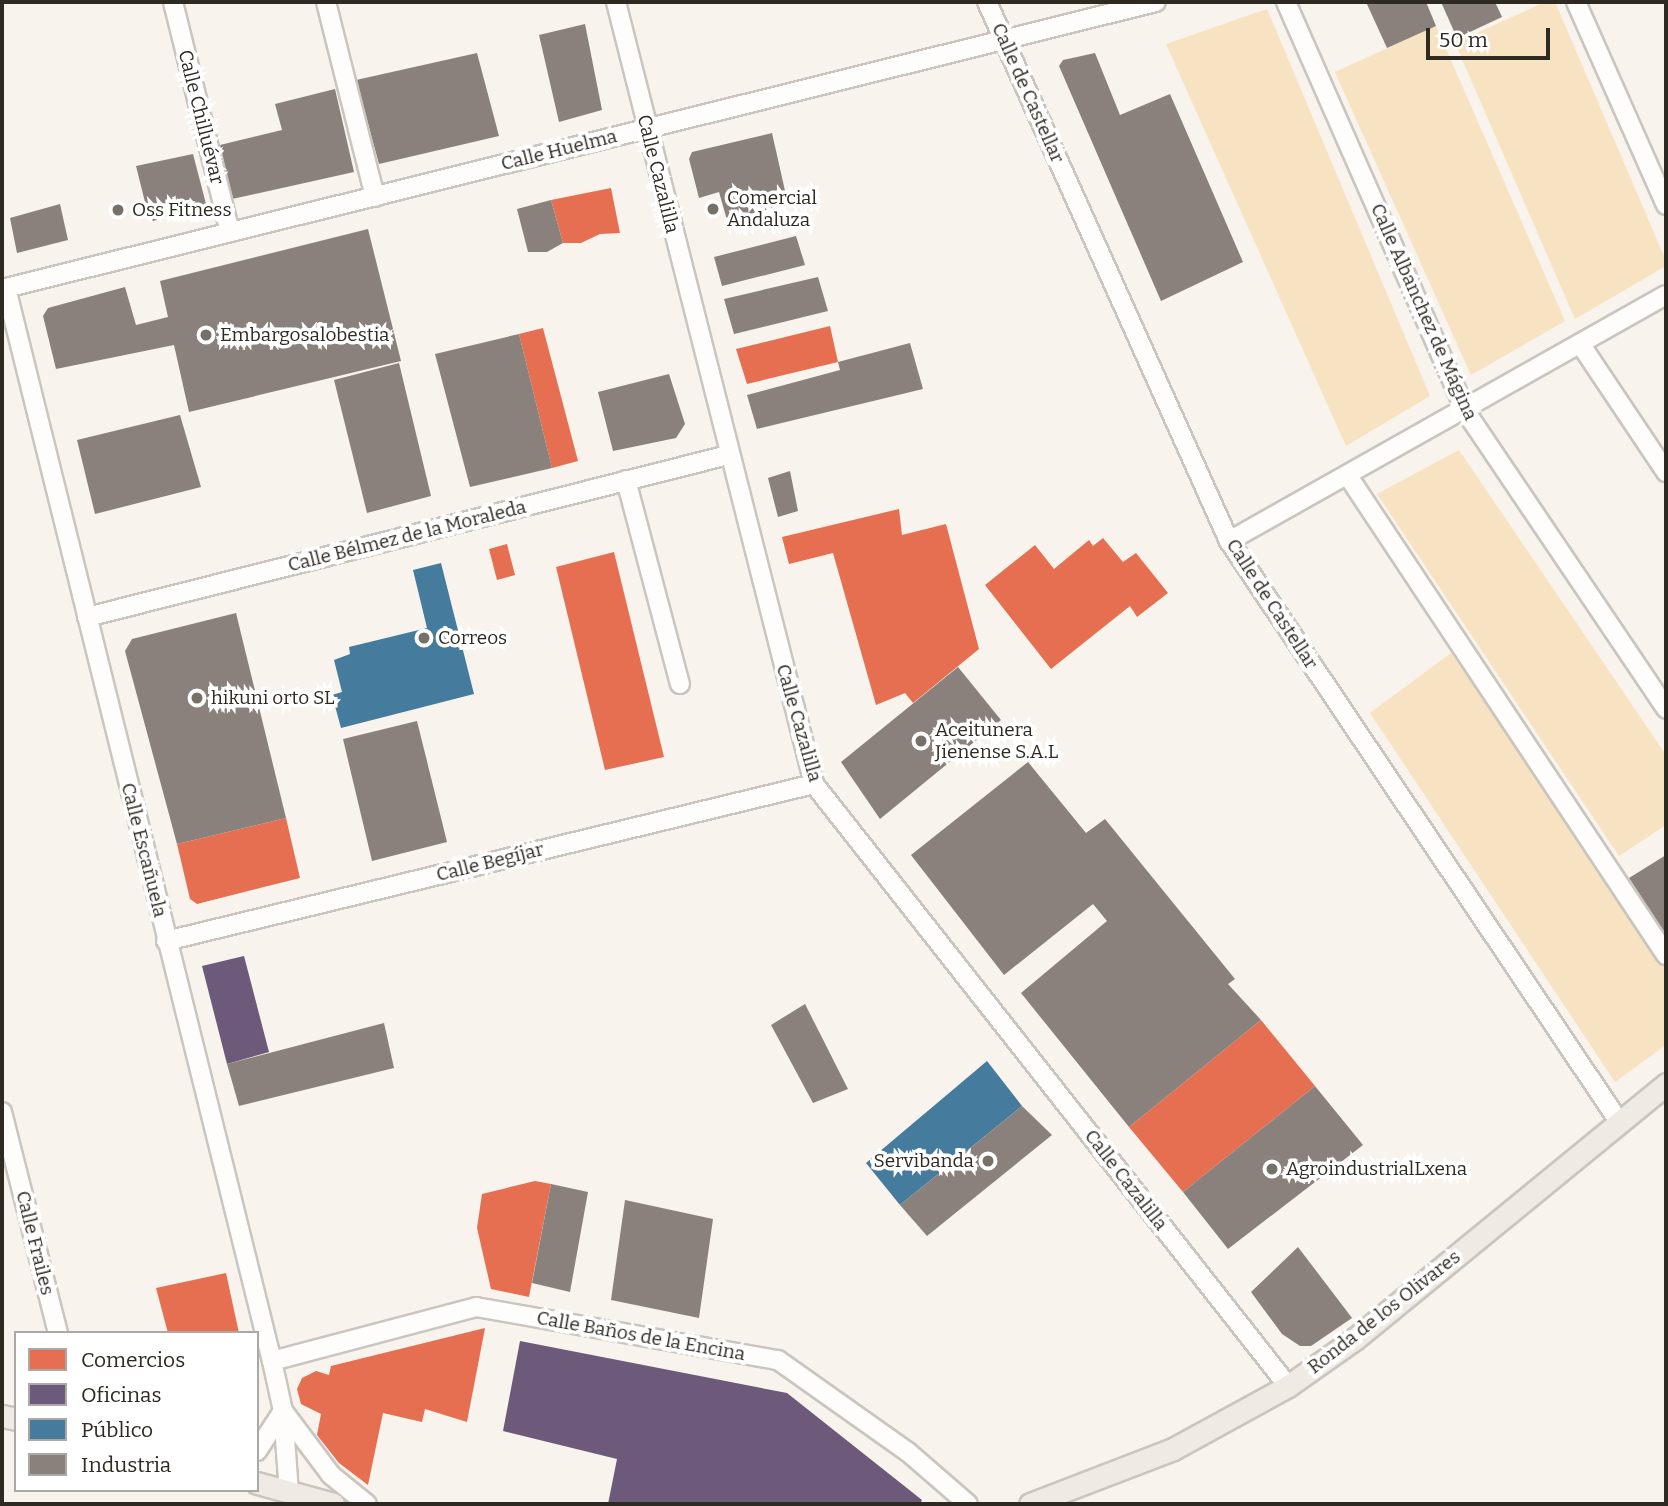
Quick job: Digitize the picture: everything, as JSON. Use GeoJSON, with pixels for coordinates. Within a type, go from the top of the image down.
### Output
{"type":"FeatureCollection","features":[{"type":"Feature","properties":{"kind":"main road","name":"Ronda de los Olivares"},"geometry":{"type":"LineString","coordinates":[[1030,1504],[1172,1449],[1288,1386],[1356,1338],[1666,1084]]}},
{"type":"Feature","properties":{"kind":"main road"},"geometry":{"type":"LineString","coordinates":[[259,1484],[333,1504]]}},
{"type":"Feature","properties":{"kind":"street","name":"Calle Chilluévar"},"geometry":{"type":"LineString","coordinates":[[173,2],[230,232]]}},
{"type":"Feature","properties":{"kind":"street"},"geometry":{"type":"LineString","coordinates":[[326,2],[375,197]]}},
{"type":"Feature","properties":{"kind":"street","name":"Calle Cazalilla"},"geometry":{"type":"LineString","coordinates":[[616,2],[728,455],[814,784],[1288,1386]]}},
{"type":"Feature","properties":{"kind":"street","name":"Calle de Castellar"},"geometry":{"type":"LineString","coordinates":[[987,2],[1229,541],[1620,1123]]}},
{"type":"Feature","properties":{"kind":"street","name":"Calle Huelma"},"geometry":{"type":"LineString","coordinates":[[4,289],[1156,2]]}},
{"type":"Feature","properties":{"kind":"street","name":"Calle Albanchez de Mágina"},"geometry":{"type":"LineString","coordinates":[[1286,2],[1466,412],[1666,709]]}},
{"type":"Feature","properties":{"kind":"street"},"geometry":{"type":"LineString","coordinates":[[1576,2],[1666,205]]}},
{"type":"Feature","properties":{"kind":"street","name":"Calle Escañuela"},"geometry":{"type":"LineString","coordinates":[[4,289],[272,1361],[283,1411],[289,1492]]}},
{"type":"Feature","properties":{"kind":"street"},"geometry":{"type":"LineString","coordinates":[[1229,541],[1466,412],[1666,295]]}},
{"type":"Feature","properties":{"kind":"street"},"geometry":{"type":"LineString","coordinates":[[1581,345],[1666,472]]}},
{"type":"Feature","properties":{"kind":"street","name":"Calle Bélmez de la Moraleda"},"geometry":{"type":"LineString","coordinates":[[87,617],[728,455]]}},
{"type":"Feature","properties":{"kind":"street"},"geometry":{"type":"LineString","coordinates":[[1348,476],[1666,955]]}},
{"type":"Feature","properties":{"kind":"street"},"geometry":{"type":"LineString","coordinates":[[626,480],[680,684]]}},
{"type":"Feature","properties":{"kind":"street","name":"Calle Begíjar"},"geometry":{"type":"LineString","coordinates":[[166,940],[814,784]]}},
{"type":"Feature","properties":{"kind":"street","name":"Calle Frailes"},"geometry":{"type":"LineString","coordinates":[[2,1112],[57,1331]]}},
{"type":"Feature","properties":{"kind":"street","name":"Calle Baños de la Encina"},"geometry":{"type":"LineString","coordinates":[[272,1361],[476,1307],[778,1360],[908,1452],[968,1504]]}},
{"type":"Feature","properties":{"kind":"street"},"geometry":{"type":"LineString","coordinates":[[259,1448],[283,1411]]}},
{"type":"Feature","properties":{"kind":"street","name":"Calle Escañuela"},"geometry":{"type":"LineString","coordinates":[[283,1411],[331,1475],[366,1504]]}},
{"type":"Feature","properties":{"kind":"shaded area"},"geometry":{"type":"Polygon","coordinates":[[[1545,2],[1555,2],[1666,261],[1666,266],[1575,319],[1455,43],[1545,2]]]}},
{"type":"Feature","properties":{"kind":"shaded area"},"geometry":{"type":"Polygon","coordinates":[[[1267,9],[1430,396],[1346,446],[1166,44],[1267,9]]]}},
{"type":"Feature","properties":{"kind":"shaded area"},"geometry":{"type":"Polygon","coordinates":[[[1436,26],[1565,321],[1471,375],[1335,72],[1436,26]]]}},
{"type":"Feature","properties":{"kind":"shaded area"},"geometry":{"type":"Polygon","coordinates":[[[1459,450],[1666,755],[1666,825],[1619,856],[1377,494],[1459,450]]]}},
{"type":"Feature","properties":{"kind":"shaded area"},"geometry":{"type":"Polygon","coordinates":[[[1451,653],[1666,968],[1666,1045],[1615,1082],[1370,713],[1451,653]]]}},
{"type":"Feature","properties":{"kind":"building: Comercios"},"geometry":{"type":"Polygon","coordinates":[[[611,188],[620,233],[600,234],[581,243],[563,243],[551,200],[611,188]]]}},
{"type":"Feature","properties":{"kind":"building: Comercios"},"geometry":{"type":"Polygon","coordinates":[[[830,326],[838,362],[747,384],[736,349],[830,326]]]}},
{"type":"Feature","properties":{"kind":"building: Comercios"},"geometry":{"type":"Polygon","coordinates":[[[543,328],[578,461],[552,468],[519,334],[543,328]]]}},
{"type":"Feature","properties":{"kind":"building: Comercios"},"geometry":{"type":"Polygon","coordinates":[[[899,509],[902,535],[946,524],[979,649],[913,703],[905,693],[876,705],[833,553],[789,564],[782,537],[899,509]]]}},
{"type":"Feature","properties":{"kind":"building: Comercios"},"geometry":{"type":"Polygon","coordinates":[[[1103,538],[1123,562],[1136,553],[1168,593],[1137,617],[1130,606],[1051,669],[985,585],[1035,545],[1054,569],[1089,540],[1093,546],[1103,538]]]}},
{"type":"Feature","properties":{"kind":"building: Comercios"},"geometry":{"type":"Polygon","coordinates":[[[507,544],[515,575],[497,580],[489,549],[507,544]]]}},
{"type":"Feature","properties":{"kind":"building: Comercios"},"geometry":{"type":"Polygon","coordinates":[[[614,552],[664,757],[605,770],[556,567],[614,552]]]}},
{"type":"Feature","properties":{"kind":"building: Comercios"},"geometry":{"type":"Polygon","coordinates":[[[286,818],[300,878],[197,904],[190,899],[177,844],[286,818]]]}},
{"type":"Feature","properties":{"kind":"building: Comercios"},"geometry":{"type":"Polygon","coordinates":[[[1261,1020],[1315,1086],[1183,1192],[1129,1127],[1261,1020]]]}},
{"type":"Feature","properties":{"kind":"building: Comercios"},"geometry":{"type":"Polygon","coordinates":[[[535,1181],[551,1184],[529,1297],[491,1289],[477,1228],[482,1194],[535,1181]]]}},
{"type":"Feature","properties":{"kind":"building: Comercios"},"geometry":{"type":"Polygon","coordinates":[[[226,1273],[239,1331],[167,1331],[156,1288],[226,1273]]]}},
{"type":"Feature","properties":{"kind":"building: Comercios"},"geometry":{"type":"Polygon","coordinates":[[[485,1328],[467,1422],[425,1409],[422,1422],[383,1413],[368,1485],[339,1463],[317,1435],[321,1414],[301,1404],[297,1389],[302,1378],[316,1371],[329,1375],[331,1366],[485,1328]]]}},
{"type":"Feature","properties":{"kind":"building: Oficinas"},"geometry":{"type":"Polygon","coordinates":[[[244,956],[269,1052],[227,1064],[202,966],[244,956]]]}},
{"type":"Feature","properties":{"kind":"building: Oficinas"},"geometry":{"type":"Polygon","coordinates":[[[520,1341],[787,1393],[922,1500],[920,1504],[608,1504],[617,1459],[503,1431],[520,1341]]]}},
{"type":"Feature","properties":{"kind":"building: Público","name":"Correos"},"geometry":{"type":"Polygon","coordinates":[[[441,563],[474,694],[341,728],[332,695],[342,692],[334,660],[350,654],[349,647],[427,628],[413,570],[441,563]]]}},
{"type":"Feature","properties":{"kind":"building: Público"},"geometry":{"type":"Polygon","coordinates":[[[987,1061],[1022,1106],[900,1205],[866,1163],[987,1061]]]}},
{"type":"Feature","properties":{"kind":"building: Industria"},"geometry":{"type":"Polygon","coordinates":[[[1366,2],[1426,2],[1436,26],[1387,48],[1366,2]]]}},
{"type":"Feature","properties":{"kind":"building: Industria"},"geometry":{"type":"Polygon","coordinates":[[[1441,2],[1495,2],[1502,17],[1457,38],[1441,2]]]}},
{"type":"Feature","properties":{"kind":"building: Industria"},"geometry":{"type":"Polygon","coordinates":[[[585,24],[602,110],[559,122],[539,35],[585,24]]]}},
{"type":"Feature","properties":{"kind":"building: Industria"},"geometry":{"type":"Polygon","coordinates":[[[477,53],[499,136],[379,164],[356,80],[477,53]]]}},
{"type":"Feature","properties":{"kind":"building: Industria"},"geometry":{"type":"Polygon","coordinates":[[[1095,53],[1120,115],[1170,94],[1243,262],[1161,301],[1059,66],[1063,60],[1095,53]]]}},
{"type":"Feature","properties":{"kind":"building: Industria"},"geometry":{"type":"Polygon","coordinates":[[[335,89],[354,172],[232,199],[220,145],[282,130],[275,104],[335,89]]]}},
{"type":"Feature","properties":{"kind":"building: Industria"},"geometry":{"type":"Polygon","coordinates":[[[772,133],[788,204],[727,220],[719,192],[699,198],[689,159],[692,152],[772,133]]]}},
{"type":"Feature","properties":{"kind":"building: Industria"},"geometry":{"type":"Polygon","coordinates":[[[193,154],[206,204],[150,222],[136,166],[193,154]]]}},
{"type":"Feature","properties":{"kind":"building: Industria"},"geometry":{"type":"Polygon","coordinates":[[[551,200],[563,243],[547,252],[528,252],[517,209],[551,200]]]}},
{"type":"Feature","properties":{"kind":"building: Industria"},"geometry":{"type":"Polygon","coordinates":[[[60,204],[68,240],[17,253],[10,218],[60,204]]]}},
{"type":"Feature","properties":{"kind":"building: Industria"},"geometry":{"type":"Polygon","coordinates":[[[368,229],[401,361],[189,412],[174,345],[56,369],[43,316],[48,308],[125,287],[136,325],[168,317],[160,281],[368,229]]]}},
{"type":"Feature","properties":{"kind":"building: Industria"},"geometry":{"type":"Polygon","coordinates":[[[796,236],[805,265],[722,286],[714,257],[796,236]]]}},
{"type":"Feature","properties":{"kind":"building: Industria"},"geometry":{"type":"Polygon","coordinates":[[[818,277],[828,311],[734,334],[724,299],[818,277]]]}},
{"type":"Feature","properties":{"kind":"building: Industria"},"geometry":{"type":"Polygon","coordinates":[[[519,334],[552,468],[470,487],[435,354],[519,334]]]}},
{"type":"Feature","properties":{"kind":"building: Industria"},"geometry":{"type":"Polygon","coordinates":[[[910,343],[923,389],[757,429],[747,395],[840,370],[838,362],[910,343]]]}},
{"type":"Feature","properties":{"kind":"building: Industria"},"geometry":{"type":"Polygon","coordinates":[[[399,363],[431,496],[367,513],[334,380],[399,363]]]}},
{"type":"Feature","properties":{"kind":"building: Industria"},"geometry":{"type":"Polygon","coordinates":[[[669,374],[685,424],[676,438],[613,451],[598,392],[669,374]]]}},
{"type":"Feature","properties":{"kind":"building: Industria"},"geometry":{"type":"Polygon","coordinates":[[[180,415],[201,487],[95,514],[77,440],[180,415]]]}},
{"type":"Feature","properties":{"kind":"building: Industria"},"geometry":{"type":"Polygon","coordinates":[[[790,471],[798,511],[778,517],[768,478],[790,471]]]}},
{"type":"Feature","properties":{"kind":"building: Industria","name":"hikuni orto SL"},"geometry":{"type":"Polygon","coordinates":[[[236,613],[286,818],[177,844],[125,651],[132,639],[236,613]]]}},
{"type":"Feature","properties":{"kind":"building: Industria","name":"Aceitunera Jienense S.A.L"},"geometry":{"type":"Polygon","coordinates":[[[958,667],[1001,720],[880,819],[841,762],[958,667]]]}},
{"type":"Feature","properties":{"kind":"building: Industria"},"geometry":{"type":"Polygon","coordinates":[[[417,721],[447,842],[372,861],[343,739],[417,721]]]}},
{"type":"Feature","properties":{"kind":"building: Industria"},"geometry":{"type":"Polygon","coordinates":[[[1028,762],[1086,833],[1105,819],[1235,979],[1228,984],[1261,1020],[1129,1127],[1021,993],[1107,921],[1093,904],[1004,975],[911,855],[1028,762]]]}},
{"type":"Feature","properties":{"kind":"building: Industria"},"geometry":{"type":"Polygon","coordinates":[[[1666,855],[1666,935],[1629,878],[1666,855]]]}},
{"type":"Feature","properties":{"kind":"building: Industria"},"geometry":{"type":"Polygon","coordinates":[[[805,1004],[848,1089],[813,1103],[771,1025],[805,1004]]]}},
{"type":"Feature","properties":{"kind":"building: Industria"},"geometry":{"type":"Polygon","coordinates":[[[384,1023],[394,1068],[239,1106],[227,1064],[384,1023]]]}},
{"type":"Feature","properties":{"kind":"building: Industria","name":"AgroindustrialLxena"},"geometry":{"type":"Polygon","coordinates":[[[1315,1086],[1363,1145],[1228,1249],[1183,1192],[1315,1086]]]}},
{"type":"Feature","properties":{"kind":"building: Industria","name":"Servibanda"},"geometry":{"type":"Polygon","coordinates":[[[1022,1106],[1052,1135],[927,1236],[900,1205],[1022,1106]]]}},
{"type":"Feature","properties":{"kind":"building: Industria"},"geometry":{"type":"Polygon","coordinates":[[[551,1184],[588,1192],[570,1292],[532,1283],[551,1184]]]}},
{"type":"Feature","properties":{"kind":"building: Industria"},"geometry":{"type":"Polygon","coordinates":[[[625,1200],[713,1219],[699,1318],[611,1300],[625,1200]]]}},
{"type":"Feature","properties":{"kind":"building: Industria"},"geometry":{"type":"Polygon","coordinates":[[[1298,1247],[1352,1318],[1311,1346],[1300,1346],[1282,1334],[1251,1292],[1298,1247]]]}},
{"type":"Feature","properties":{"kind":"place","name":"Comercial Andaluza"},"geometry":{"type":"Point","coordinates":[713,209]}},
{"type":"Feature","properties":{"kind":"place","name":"Oss Fitness"},"geometry":{"type":"Point","coordinates":[118,210]}},
{"type":"Feature","properties":{"kind":"place","name":"Embargosalobestia"},"geometry":{"type":"Point","coordinates":[206,335]}},
{"type":"Feature","properties":{"kind":"place","name":"Correos"},"geometry":{"type":"Point","coordinates":[424,638]}},
{"type":"Feature","properties":{"kind":"place","name":"hikuni orto SL"},"geometry":{"type":"Point","coordinates":[197,698]}},
{"type":"Feature","properties":{"kind":"place","name":"Aceitunera Jienense S.A.L"},"geometry":{"type":"Point","coordinates":[921,741]}},
{"type":"Feature","properties":{"kind":"place","name":"Servibanda"},"geometry":{"type":"Point","coordinates":[988,1161]}},
{"type":"Feature","properties":{"kind":"place","name":"AgroindustrialLxena"},"geometry":{"type":"Point","coordinates":[1272,1169]}}]}
